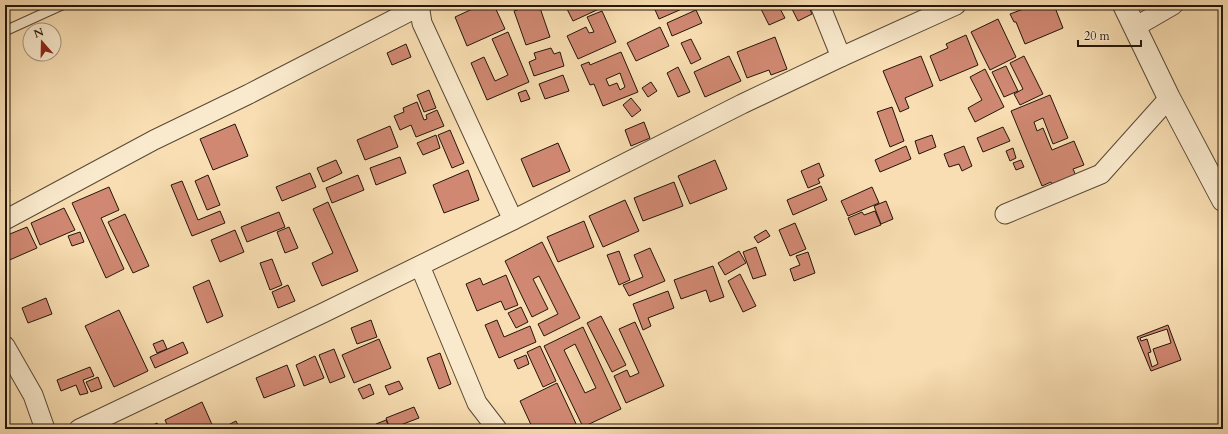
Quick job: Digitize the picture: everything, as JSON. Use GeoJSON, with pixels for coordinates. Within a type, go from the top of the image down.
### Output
{"type":"FeatureCollection","features":[{"type":"Feature","properties":{"kind":"street"},"geometry":{"type":"LineString","coordinates":[[5,220],[154,140],[249,94],[420,5],[422,23],[513,220]]}},
{"type":"Feature","properties":{"kind":"street"},"geometry":{"type":"LineString","coordinates":[[820,5],[841,57]]}},
{"type":"Feature","properties":{"kind":"street"},"geometry":{"type":"LineString","coordinates":[[79,429],[420,266],[742,104],[956,5]]}},
{"type":"Feature","properties":{"kind":"street"},"geometry":{"type":"LineString","coordinates":[[1124,5],[1169,98],[1223,200]]}},
{"type":"Feature","properties":{"kind":"street"},"geometry":{"type":"LineString","coordinates":[[1135,27],[1173,5]]}},
{"type":"Feature","properties":{"kind":"street"},"geometry":{"type":"LineString","coordinates":[[1005,214],[1101,174],[1169,98]]}},
{"type":"Feature","properties":{"kind":"street"},"geometry":{"type":"LineString","coordinates":[[420,266],[477,403],[497,429]]}},
{"type":"Feature","properties":{"kind":"street"},"geometry":{"type":"LineString","coordinates":[[5,346],[11,369],[33,394],[45,429]]}},
{"type":"Feature","properties":{"kind":"lane"},"geometry":{"type":"LineString","coordinates":[[5,30],[62,5]]}},
{"type":"Feature","properties":{"kind":"building"},"geometry":{"type":"Polygon","coordinates":[[[481,5],[494,5],[505,29],[467,46],[455,17],[481,5]]]}},
{"type":"Feature","properties":{"kind":"building"},"geometry":{"type":"Polygon","coordinates":[[[532,5],[539,5],[550,37],[526,45],[514,11],[532,5]]]}},
{"type":"Feature","properties":{"kind":"building"},"geometry":{"type":"Polygon","coordinates":[[[565,5],[598,5],[599,9],[573,21],[565,5]]]}},
{"type":"Feature","properties":{"kind":"building"},"geometry":{"type":"Polygon","coordinates":[[[653,5],[691,5],[659,19],[653,5]]]}},
{"type":"Feature","properties":{"kind":"building"},"geometry":{"type":"Polygon","coordinates":[[[759,5],[778,5],[785,18],[769,25],[759,5]]]}},
{"type":"Feature","properties":{"kind":"building"},"geometry":{"type":"Polygon","coordinates":[[[790,5],[808,5],[812,14],[798,21],[790,5]]]}},
{"type":"Feature","properties":{"kind":"building"},"geometry":{"type":"Polygon","coordinates":[[[1025,5],[1054,5],[1063,28],[1025,44],[1016,22],[1014,22],[1010,14],[1026,8],[1025,5]]]}},
{"type":"Feature","properties":{"kind":"building"},"geometry":{"type":"Polygon","coordinates":[[[696,10],[702,23],[672,36],[667,23],[696,10]]]}},
{"type":"Feature","properties":{"kind":"building"},"geometry":{"type":"Polygon","coordinates":[[[602,11],[616,42],[578,59],[567,36],[586,27],[589,33],[594,32],[587,17],[602,11]]]}},
{"type":"Feature","properties":{"kind":"building"},"geometry":{"type":"Polygon","coordinates":[[[998,19],[1016,57],[990,70],[971,32],[998,19]]]}},
{"type":"Feature","properties":{"kind":"building"},"geometry":{"type":"Polygon","coordinates":[[[660,27],[669,46],[636,61],[627,43],[660,27]]]}},
{"type":"Feature","properties":{"kind":"building"},"geometry":{"type":"Polygon","coordinates":[[[508,32],[529,82],[487,100],[471,63],[484,57],[495,81],[508,75],[492,39],[508,32]]]}},
{"type":"Feature","properties":{"kind":"building"},"geometry":{"type":"Polygon","coordinates":[[[966,35],[978,65],[940,81],[930,56],[948,48],[946,44],[966,35]]]}},
{"type":"Feature","properties":{"kind":"building"},"geometry":{"type":"Polygon","coordinates":[[[775,37],[787,69],[771,75],[769,70],[747,78],[737,52],[775,37]]]}},
{"type":"Feature","properties":{"kind":"building"},"geometry":{"type":"Polygon","coordinates":[[[691,39],[701,59],[691,64],[681,43],[691,39]]]}},
{"type":"Feature","properties":{"kind":"building"},"geometry":{"type":"Polygon","coordinates":[[[406,44],[411,57],[392,65],[387,53],[406,44]]]}},
{"type":"Feature","properties":{"kind":"building"},"geometry":{"type":"Polygon","coordinates":[[[551,48],[554,54],[560,52],[564,66],[534,76],[529,62],[536,59],[534,53],[551,48]]]}},
{"type":"Feature","properties":{"kind":"building"},"geometry":{"type":"Polygon","coordinates":[[[621,52],[638,92],[603,106],[594,84],[590,85],[581,65],[589,62],[590,65],[621,52]],[[620,73],[606,79],[609,86],[617,83],[620,90],[625,87],[620,73]]]}},
{"type":"Feature","properties":{"kind":"building"},"geometry":{"type":"Polygon","coordinates":[[[729,56],[741,81],[705,97],[694,72],[729,56]]]}},
{"type":"Feature","properties":{"kind":"building"},"geometry":{"type":"Polygon","coordinates":[[[921,56],[933,86],[905,98],[909,108],[900,112],[883,71],[921,56]]]}},
{"type":"Feature","properties":{"kind":"building"},"geometry":{"type":"Polygon","coordinates":[[[1024,56],[1043,94],[1020,105],[1014,94],[1023,89],[1010,63],[1024,56]]]}},
{"type":"Feature","properties":{"kind":"building"},"geometry":{"type":"Polygon","coordinates":[[[1006,66],[1018,91],[1004,97],[992,72],[1006,66]]]}},
{"type":"Feature","properties":{"kind":"building"},"geometry":{"type":"Polygon","coordinates":[[[678,67],[690,92],[678,97],[667,73],[678,67]]]}},
{"type":"Feature","properties":{"kind":"building"},"geometry":{"type":"Polygon","coordinates":[[[985,69],[1004,107],[975,122],[968,108],[982,100],[970,77],[985,69]]]}},
{"type":"Feature","properties":{"kind":"building"},"geometry":{"type":"Polygon","coordinates":[[[563,75],[569,91],[545,99],[539,84],[563,75]]]}},
{"type":"Feature","properties":{"kind":"building"},"geometry":{"type":"Polygon","coordinates":[[[651,82],[657,91],[648,97],[642,88],[651,82]]]}},
{"type":"Feature","properties":{"kind":"building"},"geometry":{"type":"Polygon","coordinates":[[[429,90],[436,108],[424,112],[417,95],[429,90]]]}},
{"type":"Feature","properties":{"kind":"building"},"geometry":{"type":"Polygon","coordinates":[[[526,90],[530,99],[521,102],[518,93],[526,90]]]}},
{"type":"Feature","properties":{"kind":"building"},"geometry":{"type":"Polygon","coordinates":[[[1050,95],[1068,138],[1053,144],[1043,118],[1034,122],[1037,131],[1043,128],[1052,150],[1074,141],[1084,165],[1073,169],[1078,180],[1054,190],[1051,182],[1042,186],[1011,111],[1050,95]]]}},
{"type":"Feature","properties":{"kind":"building"},"geometry":{"type":"Polygon","coordinates":[[[631,98],[641,110],[632,117],[623,105],[631,98]]]}},
{"type":"Feature","properties":{"kind":"building"},"geometry":{"type":"Polygon","coordinates":[[[417,102],[424,120],[427,119],[426,115],[437,110],[444,126],[416,137],[411,125],[400,130],[394,116],[404,112],[403,108],[417,102]]]}},
{"type":"Feature","properties":{"kind":"building"},"geometry":{"type":"Polygon","coordinates":[[[892,107],[904,141],[890,147],[877,112],[892,107]]]}},
{"type":"Feature","properties":{"kind":"building"},"geometry":{"type":"Polygon","coordinates":[[[644,122],[650,138],[631,146],[625,130],[644,122]]]}},
{"type":"Feature","properties":{"kind":"building"},"geometry":{"type":"Polygon","coordinates":[[[235,124],[248,156],[213,170],[200,139],[235,124]]]}},
{"type":"Feature","properties":{"kind":"building"},"geometry":{"type":"Polygon","coordinates":[[[390,126],[398,147],[365,160],[357,140],[390,126]]]}},
{"type":"Feature","properties":{"kind":"building"},"geometry":{"type":"Polygon","coordinates":[[[1003,127],[1010,141],[983,152],[977,138],[1003,127]]]}},
{"type":"Feature","properties":{"kind":"building"},"geometry":{"type":"Polygon","coordinates":[[[450,130],[464,163],[452,168],[438,135],[450,130]]]}},
{"type":"Feature","properties":{"kind":"building"},"geometry":{"type":"Polygon","coordinates":[[[436,135],[440,148],[423,155],[417,143],[436,135]]]}},
{"type":"Feature","properties":{"kind":"building"},"geometry":{"type":"Polygon","coordinates":[[[932,135],[936,147],[919,154],[915,141],[932,135]]]}},
{"type":"Feature","properties":{"kind":"building"},"geometry":{"type":"Polygon","coordinates":[[[558,143],[570,171],[533,187],[521,159],[558,143]]]}},
{"type":"Feature","properties":{"kind":"building"},"geometry":{"type":"Polygon","coordinates":[[[906,146],[911,159],[880,172],[875,160],[906,146]]]}},
{"type":"Feature","properties":{"kind":"building"},"geometry":{"type":"Polygon","coordinates":[[[964,146],[972,166],[962,171],[959,164],[949,167],[944,154],[964,146]]]}},
{"type":"Feature","properties":{"kind":"building"},"geometry":{"type":"Polygon","coordinates":[[[1013,148],[1016,158],[1010,161],[1006,151],[1013,148]]]}},
{"type":"Feature","properties":{"kind":"building"},"geometry":{"type":"Polygon","coordinates":[[[400,157],[406,173],[376,185],[370,168],[400,157]]]}},
{"type":"Feature","properties":{"kind":"building"},"geometry":{"type":"Polygon","coordinates":[[[336,160],[342,173],[323,182],[317,168],[336,160]]]}},
{"type":"Feature","properties":{"kind":"building"},"geometry":{"type":"Polygon","coordinates":[[[715,160],[727,189],[690,204],[678,176],[715,160]]]}},
{"type":"Feature","properties":{"kind":"building"},"geometry":{"type":"Polygon","coordinates":[[[1021,160],[1024,167],[1016,170],[1013,163],[1021,160]]]}},
{"type":"Feature","properties":{"kind":"building"},"geometry":{"type":"Polygon","coordinates":[[[819,163],[824,176],[818,179],[820,183],[808,188],[801,171],[819,163]]]}},
{"type":"Feature","properties":{"kind":"building"},"geometry":{"type":"Polygon","coordinates":[[[468,170],[479,200],[444,213],[433,185],[468,170]]]}},
{"type":"Feature","properties":{"kind":"building"},"geometry":{"type":"Polygon","coordinates":[[[310,173],[316,187],[282,201],[276,187],[310,173]]]}},
{"type":"Feature","properties":{"kind":"building"},"geometry":{"type":"Polygon","coordinates":[[[208,175],[220,205],[207,210],[195,181],[208,175]]]}},
{"type":"Feature","properties":{"kind":"building"},"geometry":{"type":"Polygon","coordinates":[[[358,175],[364,190],[332,203],[326,188],[358,175]]]}},
{"type":"Feature","properties":{"kind":"building"},"geometry":{"type":"Polygon","coordinates":[[[5,178],[10,191],[5,193],[5,178]]]}},
{"type":"Feature","properties":{"kind":"building"},"geometry":{"type":"Polygon","coordinates":[[[182,181],[198,220],[220,211],[225,223],[192,236],[171,185],[182,181]]]}},
{"type":"Feature","properties":{"kind":"building"},"geometry":{"type":"Polygon","coordinates":[[[674,182],[683,206],[643,221],[634,198],[674,182]]]}},
{"type":"Feature","properties":{"kind":"building"},"geometry":{"type":"Polygon","coordinates":[[[821,186],[827,200],[793,215],[787,200],[821,186]]]}},
{"type":"Feature","properties":{"kind":"building"},"geometry":{"type":"Polygon","coordinates":[[[109,187],[119,210],[101,218],[124,269],[106,278],[72,203],[109,187]]]}},
{"type":"Feature","properties":{"kind":"building"},"geometry":{"type":"Polygon","coordinates":[[[872,187],[879,203],[848,216],[841,201],[872,187]]]}},
{"type":"Feature","properties":{"kind":"building"},"geometry":{"type":"Polygon","coordinates":[[[625,200],[639,231],[603,247],[589,216],[625,200]]]}},
{"type":"Feature","properties":{"kind":"building"},"geometry":{"type":"Polygon","coordinates":[[[886,201],[893,219],[881,224],[874,206],[886,201]]]}},
{"type":"Feature","properties":{"kind":"building"},"geometry":{"type":"Polygon","coordinates":[[[328,202],[358,271],[322,286],[312,263],[333,253],[313,209],[328,202]]]}},
{"type":"Feature","properties":{"kind":"building"},"geometry":{"type":"Polygon","coordinates":[[[64,208],[75,230],[40,245],[31,223],[64,208]]]}},
{"type":"Feature","properties":{"kind":"building"},"geometry":{"type":"Polygon","coordinates":[[[875,211],[881,225],[855,235],[848,218],[862,212],[864,215],[875,211]]]}},
{"type":"Feature","properties":{"kind":"building"},"geometry":{"type":"Polygon","coordinates":[[[279,212],[285,227],[247,242],[241,227],[279,212]]]}},
{"type":"Feature","properties":{"kind":"building"},"geometry":{"type":"Polygon","coordinates":[[[125,214],[149,266],[133,273],[108,222],[125,214]]]}},
{"type":"Feature","properties":{"kind":"building"},"geometry":{"type":"Polygon","coordinates":[[[584,221],[594,247],[558,262],[547,237],[584,221]]]}},
{"type":"Feature","properties":{"kind":"building"},"geometry":{"type":"Polygon","coordinates":[[[795,223],[806,249],[790,256],[779,230],[795,223]]]}},
{"type":"Feature","properties":{"kind":"building"},"geometry":{"type":"Polygon","coordinates":[[[27,227],[37,248],[5,262],[5,236],[27,227]]]}},
{"type":"Feature","properties":{"kind":"building"},"geometry":{"type":"Polygon","coordinates":[[[289,227],[298,248],[285,253],[277,232],[289,227]]]}},
{"type":"Feature","properties":{"kind":"building"},"geometry":{"type":"Polygon","coordinates":[[[235,230],[244,252],[220,262],[211,240],[235,230]]]}},
{"type":"Feature","properties":{"kind":"building"},"geometry":{"type":"Polygon","coordinates":[[[766,230],[770,236],[758,243],[754,237],[766,230]]]}},
{"type":"Feature","properties":{"kind":"building"},"geometry":{"type":"Polygon","coordinates":[[[80,232],[84,242],[72,246],[68,236],[80,232]]]}},
{"type":"Feature","properties":{"kind":"building"},"geometry":{"type":"Polygon","coordinates":[[[542,242],[580,318],[544,336],[538,324],[558,314],[539,276],[533,279],[548,309],[532,317],[505,261],[542,242]]]}},
{"type":"Feature","properties":{"kind":"building"},"geometry":{"type":"Polygon","coordinates":[[[756,247],[766,275],[753,279],[743,252],[756,247]]]}},
{"type":"Feature","properties":{"kind":"building"},"geometry":{"type":"Polygon","coordinates":[[[650,248],[665,281],[629,296],[623,285],[643,277],[634,255],[650,248]]]}},
{"type":"Feature","properties":{"kind":"building"},"geometry":{"type":"Polygon","coordinates":[[[619,251],[630,280],[619,285],[607,255],[619,251]]]}},
{"type":"Feature","properties":{"kind":"building"},"geometry":{"type":"Polygon","coordinates":[[[739,251],[746,263],[725,275],[718,263],[739,251]]]}},
{"type":"Feature","properties":{"kind":"building"},"geometry":{"type":"Polygon","coordinates":[[[808,252],[815,273],[794,281],[790,269],[800,265],[796,256],[808,252]]]}},
{"type":"Feature","properties":{"kind":"building"},"geometry":{"type":"Polygon","coordinates":[[[272,259],[282,285],[270,290],[260,263],[272,259]]]}},
{"type":"Feature","properties":{"kind":"building"},"geometry":{"type":"Polygon","coordinates":[[[713,266],[724,297],[710,302],[706,290],[681,299],[674,280],[713,266]]]}},
{"type":"Feature","properties":{"kind":"building"},"geometry":{"type":"Polygon","coordinates":[[[740,274],[756,306],[743,312],[728,281],[740,274]]]}},
{"type":"Feature","properties":{"kind":"building"},"geometry":{"type":"Polygon","coordinates":[[[506,275],[518,305],[505,310],[501,301],[477,311],[466,284],[480,278],[483,285],[506,275]]]}},
{"type":"Feature","properties":{"kind":"building"},"geometry":{"type":"Polygon","coordinates":[[[209,280],[223,316],[207,323],[193,287],[209,280]]]}},
{"type":"Feature","properties":{"kind":"building"},"geometry":{"type":"Polygon","coordinates":[[[288,285],[295,301],[278,308],[272,292],[288,285]]]}},
{"type":"Feature","properties":{"kind":"building"},"geometry":{"type":"Polygon","coordinates":[[[668,291],[674,308],[648,318],[651,326],[643,330],[633,304],[668,291]]]}},
{"type":"Feature","properties":{"kind":"building"},"geometry":{"type":"Polygon","coordinates":[[[46,298],[52,314],[28,323],[22,308],[46,298]]]}},
{"type":"Feature","properties":{"kind":"building"},"geometry":{"type":"Polygon","coordinates":[[[521,307],[528,322],[516,328],[508,313],[521,307]]]}},
{"type":"Feature","properties":{"kind":"building"},"geometry":{"type":"Polygon","coordinates":[[[119,310],[148,371],[114,387],[85,326],[119,310]]]}},
{"type":"Feature","properties":{"kind":"building"},"geometry":{"type":"Polygon","coordinates":[[[601,316],[626,365],[612,372],[587,323],[601,316]]]}},
{"type":"Feature","properties":{"kind":"building"},"geometry":{"type":"Polygon","coordinates":[[[371,320],[377,337],[357,344],[351,328],[371,320]]]}},
{"type":"Feature","properties":{"kind":"building"},"geometry":{"type":"Polygon","coordinates":[[[497,320],[504,337],[530,326],[536,342],[499,358],[485,325],[497,320]]]}},
{"type":"Feature","properties":{"kind":"building"},"geometry":{"type":"Polygon","coordinates":[[[635,322],[664,386],[626,403],[614,376],[627,370],[630,377],[639,373],[619,329],[635,322]]]}},
{"type":"Feature","properties":{"kind":"building"},"geometry":{"type":"Polygon","coordinates":[[[1168,325],[1181,360],[1151,371],[1137,337],[1168,325]],[[1167,329],[1140,338],[1141,341],[1147,339],[1151,352],[1148,353],[1152,367],[1158,364],[1153,349],[1171,343],[1167,329]]]}},
{"type":"Feature","properties":{"kind":"building"},"geometry":{"type":"Polygon","coordinates":[[[583,327],[621,409],[583,427],[544,346],[583,327]],[[575,344],[564,350],[585,393],[596,388],[575,344]]]}},
{"type":"Feature","properties":{"kind":"building"},"geometry":{"type":"Polygon","coordinates":[[[379,339],[391,368],[354,383],[342,355],[379,339]]]}},
{"type":"Feature","properties":{"kind":"building"},"geometry":{"type":"Polygon","coordinates":[[[163,340],[167,349],[157,353],[153,344],[163,340]]]}},
{"type":"Feature","properties":{"kind":"building"},"geometry":{"type":"Polygon","coordinates":[[[183,342],[188,353],[155,368],[150,357],[183,342]]]}},
{"type":"Feature","properties":{"kind":"building"},"geometry":{"type":"Polygon","coordinates":[[[540,346],[556,381],[543,387],[527,352],[540,346]]]}},
{"type":"Feature","properties":{"kind":"building"},"geometry":{"type":"Polygon","coordinates":[[[334,349],[345,377],[330,383],[319,355],[334,349]]]}},
{"type":"Feature","properties":{"kind":"building"},"geometry":{"type":"Polygon","coordinates":[[[440,353],[451,384],[439,389],[427,358],[440,353]]]}},
{"type":"Feature","properties":{"kind":"building"},"geometry":{"type":"Polygon","coordinates":[[[526,355],[529,364],[518,369],[514,360],[526,355]]]}},
{"type":"Feature","properties":{"kind":"building"},"geometry":{"type":"Polygon","coordinates":[[[315,356],[324,378],[304,386],[296,365],[315,356]]]}},
{"type":"Feature","properties":{"kind":"building"},"geometry":{"type":"Polygon","coordinates":[[[287,365],[295,386],[264,398],[256,378],[287,365]]]}},
{"type":"Feature","properties":{"kind":"building"},"geometry":{"type":"Polygon","coordinates":[[[90,367],[94,376],[83,380],[88,393],[80,395],[76,385],[61,391],[57,380],[90,367]]]}},
{"type":"Feature","properties":{"kind":"building"},"geometry":{"type":"Polygon","coordinates":[[[98,377],[102,388],[91,392],[86,382],[98,377]]]}},
{"type":"Feature","properties":{"kind":"building"},"geometry":{"type":"Polygon","coordinates":[[[399,381],[403,389],[389,395],[385,386],[399,381]]]}},
{"type":"Feature","properties":{"kind":"building"},"geometry":{"type":"Polygon","coordinates":[[[557,383],[578,428],[533,429],[520,401],[557,383]]]}},
{"type":"Feature","properties":{"kind":"building"},"geometry":{"type":"Polygon","coordinates":[[[370,384],[374,394],[363,399],[358,389],[370,384]]]}},
{"type":"Feature","properties":{"kind":"building"},"geometry":{"type":"Polygon","coordinates":[[[202,402],[214,429],[169,429],[165,420],[202,402]]]}},
{"type":"Feature","properties":{"kind":"building"},"geometry":{"type":"Polygon","coordinates":[[[414,407],[419,418],[390,429],[386,418],[414,407]]]}},
{"type":"Feature","properties":{"kind":"building"},"geometry":{"type":"Polygon","coordinates":[[[386,420],[390,429],[378,429],[376,424],[386,420]]]}},
{"type":"Feature","properties":{"kind":"building"},"geometry":{"type":"Polygon","coordinates":[[[236,421],[240,429],[222,429],[222,428],[236,421]]]}},
{"type":"Feature","properties":{"kind":"building"},"geometry":{"type":"Polygon","coordinates":[[[157,423],[160,429],[145,429],[157,423]]]}}]}
